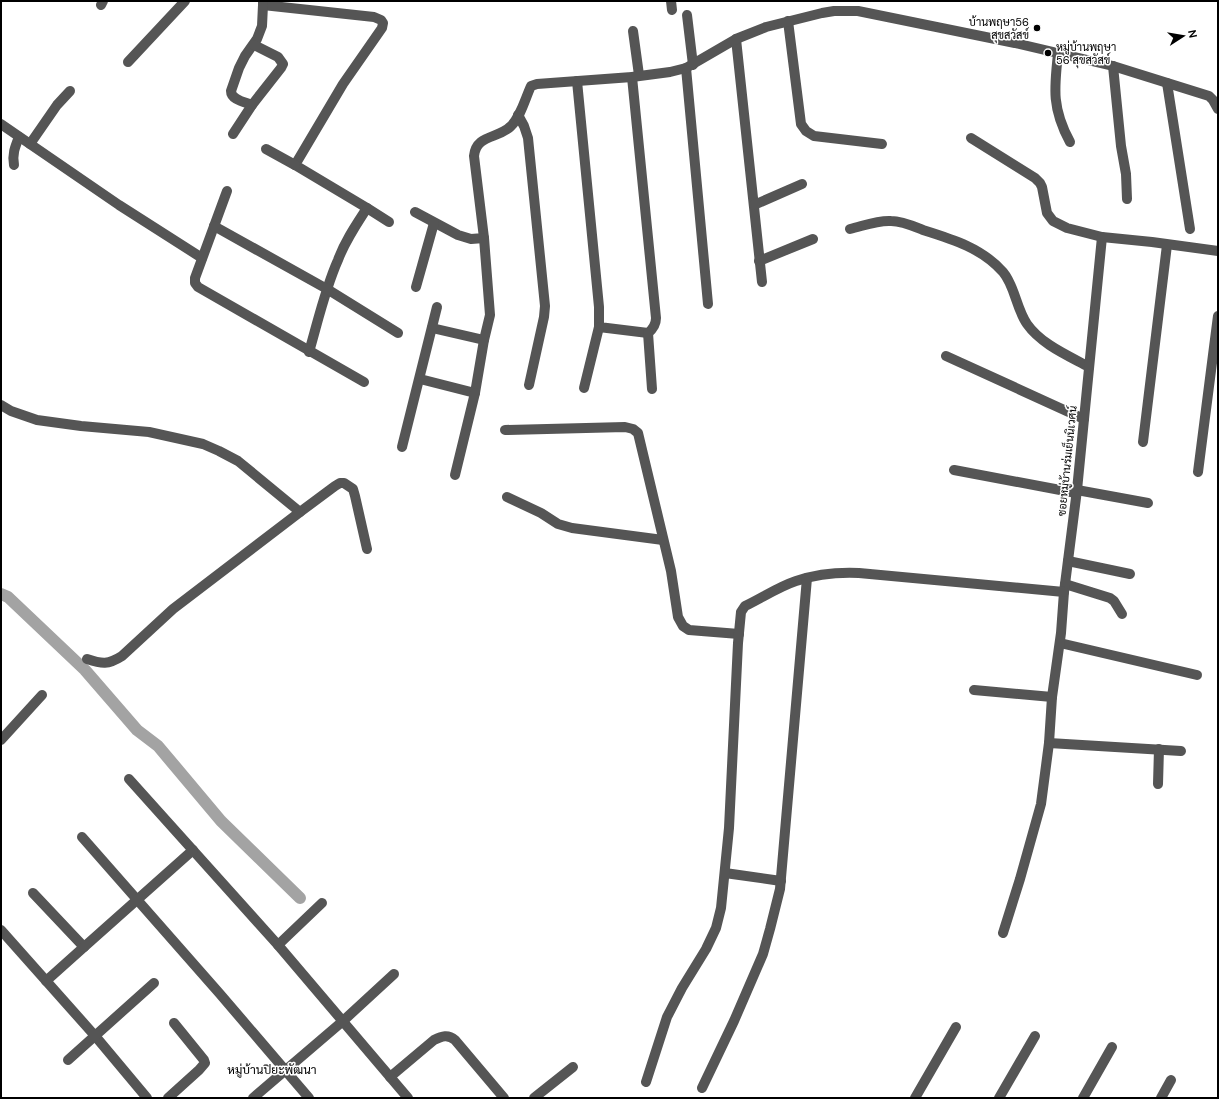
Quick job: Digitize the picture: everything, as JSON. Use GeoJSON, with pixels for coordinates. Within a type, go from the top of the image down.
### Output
{"type":"FeatureCollection","features":[{"type":"Feature","properties":{"kind":"street"},"geometry":{"type":"LineString","coordinates":[[128,62],[185,1]]}},
{"type":"Feature","properties":{"kind":"street"},"geometry":{"type":"LineString","coordinates":[[252,105],[233,98],[231,91],[238,68],[257,40],[262,26],[263,3],[364,15],[381,20],[383,23],[382,28],[343,84],[296,165]]}},
{"type":"Feature","properties":{"kind":"street"},"geometry":{"type":"LineString","coordinates":[[455,475],[475,393],[484,340],[490,316],[484,238],[474,156],[475,150],[478,144],[483,140],[505,131],[511,126],[518,115],[531,86],[536,84],[670,72],[690,66],[736,39],[766,27],[828,12],[858,11],[1015,43],[1113,66],[1209,96],[1218,109]]}},
{"type":"Feature","properties":{"kind":"street"},"geometry":{"type":"LineString","coordinates":[[687,15],[708,304]]}},
{"type":"Feature","properties":{"kind":"street"},"geometry":{"type":"LineString","coordinates":[[788,21],[801,124],[806,131],[814,136],[882,144]]}},
{"type":"Feature","properties":{"kind":"street"},"geometry":{"type":"LineString","coordinates":[[599,327],[648,333],[653,329],[656,323],[633,31]]}},
{"type":"Feature","properties":{"kind":"street"},"geometry":{"type":"LineString","coordinates":[[736,39],[762,282]]}},
{"type":"Feature","properties":{"kind":"street"},"geometry":{"type":"LineString","coordinates":[[233,134],[252,105],[282,68],[283,64],[278,58],[254,45]]}},
{"type":"Feature","properties":{"kind":"street"},"geometry":{"type":"LineString","coordinates":[[1058,54],[1055,100],[1062,128],[1070,142]]}},
{"type":"Feature","properties":{"kind":"street"},"geometry":{"type":"LineString","coordinates":[[1113,66],[1121,146],[1126,174],[1127,199]]}},
{"type":"Feature","properties":{"kind":"street"},"geometry":{"type":"LineString","coordinates":[[577,81],[599,307],[599,327],[584,388]]}},
{"type":"Feature","properties":{"kind":"street"},"geometry":{"type":"LineString","coordinates":[[1167,83],[1190,228]]}},
{"type":"Feature","properties":{"kind":"street"},"geometry":{"type":"LineString","coordinates":[[30,144],[57,105],[70,91]]}},
{"type":"Feature","properties":{"kind":"street"},"geometry":{"type":"LineString","coordinates":[[518,115],[528,138],[545,306],[544,317],[529,385]]}},
{"type":"Feature","properties":{"kind":"street"},"geometry":{"type":"LineString","coordinates":[[1,124],[119,205],[202,258]]}},
{"type":"Feature","properties":{"kind":"street"},"geometry":{"type":"LineString","coordinates":[[14,165],[14,147],[19,137]]}},
{"type":"Feature","properties":{"kind":"street"},"geometry":{"type":"LineString","coordinates":[[971,138],[1035,178],[1042,187],[1047,214],[1053,221],[1068,228],[1102,238],[1218,251]]}},
{"type":"Feature","properties":{"kind":"street"},"geometry":{"type":"LineString","coordinates":[[266,148],[389,222]]}},
{"type":"Feature","properties":{"kind":"street"},"geometry":{"type":"LineString","coordinates":[[754,205],[802,184]]}},
{"type":"Feature","properties":{"kind":"street"},"geometry":{"type":"LineString","coordinates":[[227,191],[195,278],[195,283],[198,287],[309,352],[364,382]]}},
{"type":"Feature","properties":{"kind":"street"},"geometry":{"type":"LineString","coordinates":[[309,352],[327,289],[338,260],[346,241],[367,208]]}},
{"type":"Feature","properties":{"kind":"street"},"geometry":{"type":"LineString","coordinates":[[415,212],[458,235],[471,239],[484,238]]}},
{"type":"Feature","properties":{"kind":"street"},"geometry":{"type":"LineString","coordinates":[[850,229],[877,222],[891,221],[906,224],[968,246],[989,258],[1004,273],[1012,286],[1027,323],[1035,332],[1055,348],[1088,367]]}},
{"type":"Feature","properties":{"kind":"street"},"geometry":{"type":"LineString","coordinates":[[416,287],[434,223]]}},
{"type":"Feature","properties":{"kind":"street"},"geometry":{"type":"LineString","coordinates":[[214,226],[327,289],[398,333]]}},
{"type":"Feature","properties":{"kind":"street","name":"ซอยหมู่บ้านร่มเย็นนิเวศน์"},"geometry":{"type":"LineString","coordinates":[[1003,933],[1041,804],[1049,743],[1052,697],[1060,643],[1068,561],[1077,492],[1088,367],[1102,238]]}},
{"type":"Feature","properties":{"kind":"street"},"geometry":{"type":"LineString","coordinates":[[760,261],[813,239]]}},
{"type":"Feature","properties":{"kind":"street"},"geometry":{"type":"LineString","coordinates":[[1143,442],[1167,245]]}},
{"type":"Feature","properties":{"kind":"street"},"geometry":{"type":"LineString","coordinates":[[402,447],[420,380],[437,307]]}},
{"type":"Feature","properties":{"kind":"street"},"geometry":{"type":"LineString","coordinates":[[1198,472],[1218,316]]}},
{"type":"Feature","properties":{"kind":"street"},"geometry":{"type":"LineString","coordinates":[[432,328],[484,340]]}},
{"type":"Feature","properties":{"kind":"street"},"geometry":{"type":"LineString","coordinates":[[648,333],[652,389]]}},
{"type":"Feature","properties":{"kind":"street"},"geometry":{"type":"LineString","coordinates":[[946,356],[1084,419]]}},
{"type":"Feature","properties":{"kind":"street"},"geometry":{"type":"LineString","coordinates":[[420,380],[475,393]]}},
{"type":"Feature","properties":{"kind":"street"},"geometry":{"type":"LineString","coordinates":[[1,406],[37,420],[80,426],[149,432],[203,444],[238,461],[300,512]]}},
{"type":"Feature","properties":{"kind":"street"},"geometry":{"type":"LineString","coordinates":[[505,430],[625,427],[633,429],[638,434],[640,441],[671,571],[678,617],[683,626],[689,630],[739,634]]}},
{"type":"Feature","properties":{"kind":"street"},"geometry":{"type":"LineString","coordinates":[[954,470],[1148,503]]}},
{"type":"Feature","properties":{"kind":"street"},"geometry":{"type":"LineString","coordinates":[[87,659],[99,663],[107,663],[122,656],[173,609],[340,483],[344,483],[353,489],[367,550]]}},
{"type":"Feature","properties":{"kind":"street"},"geometry":{"type":"LineString","coordinates":[[507,497],[541,513],[558,524],[572,528],[663,540]]}},
{"type":"Feature","properties":{"kind":"street"},"geometry":{"type":"LineString","coordinates":[[1068,561],[1130,574]]}},
{"type":"Feature","properties":{"kind":"street"},"geometry":{"type":"LineString","coordinates":[[646,1082],[667,1017],[706,949],[716,928],[721,908],[729,828],[739,634],[741,612],[745,606],[794,582],[823,574],[842,572],[1065,588],[1110,598],[1114,601],[1122,614]]}},
{"type":"Feature","properties":{"kind":"street"},"geometry":{"type":"LineString","coordinates":[[702,1088],[763,954],[780,881],[807,578]]}},
{"type":"Feature","properties":{"kind":"street"},"geometry":{"type":"LineString","coordinates":[[1060,643],[1197,675]]}},
{"type":"Feature","properties":{"kind":"street"},"geometry":{"type":"LineString","coordinates":[[974,690],[1052,697]]}},
{"type":"Feature","properties":{"kind":"street"},"geometry":{"type":"LineString","coordinates":[[1,740],[42,695]]}},
{"type":"Feature","properties":{"kind":"street"},"geometry":{"type":"LineString","coordinates":[[1049,743],[1181,751]]}},
{"type":"Feature","properties":{"kind":"street"},"geometry":{"type":"LineString","coordinates":[[1158,784],[1159,749]]}},
{"type":"Feature","properties":{"kind":"street"},"geometry":{"type":"LineString","coordinates":[[129,779],[278,945],[408,1098]]}},
{"type":"Feature","properties":{"kind":"street"},"geometry":{"type":"LineString","coordinates":[[82,837],[138,899],[309,1098]]}},
{"type":"Feature","properties":{"kind":"street"},"geometry":{"type":"LineString","coordinates":[[46,981],[193,850]]}},
{"type":"Feature","properties":{"kind":"street"},"geometry":{"type":"LineString","coordinates":[[725,873],[780,881]]}},
{"type":"Feature","properties":{"kind":"street"},"geometry":{"type":"LineString","coordinates":[[34,893],[84,947]]}},
{"type":"Feature","properties":{"kind":"street"},"geometry":{"type":"LineString","coordinates":[[278,945],[322,903]]}},
{"type":"Feature","properties":{"kind":"street"},"geometry":{"type":"LineString","coordinates":[[1,930],[96,1037],[147,1098]]}},
{"type":"Feature","properties":{"kind":"street"},"geometry":{"type":"LineString","coordinates":[[253,1098],[343,1021],[394,974]]}},
{"type":"Feature","properties":{"kind":"street"},"geometry":{"type":"LineString","coordinates":[[68,1060],[96,1037],[154,983]]}},
{"type":"Feature","properties":{"kind":"street"},"geometry":{"type":"LineString","coordinates":[[168,1098],[205,1063],[174,1023]]}},
{"type":"Feature","properties":{"kind":"street"},"geometry":{"type":"LineString","coordinates":[[915,1098],[956,1027]]}},
{"type":"Feature","properties":{"kind":"street"},"geometry":{"type":"LineString","coordinates":[[390,1077],[434,1040],[442,1036],[447,1036],[455,1040],[504,1098]]}},
{"type":"Feature","properties":{"kind":"street"},"geometry":{"type":"LineString","coordinates":[[999,1098],[1035,1036]]}},
{"type":"Feature","properties":{"kind":"street"},"geometry":{"type":"LineString","coordinates":[[1083,1098],[1112,1047]]}},
{"type":"Feature","properties":{"kind":"street"},"geometry":{"type":"LineString","coordinates":[[534,1098],[573,1067]]}},
{"type":"Feature","properties":{"kind":"street"},"geometry":{"type":"LineString","coordinates":[[1161,1098],[1171,1080]]}},
{"type":"Feature","properties":{"kind":"waterway"},"geometry":{"type":"LineString","coordinates":[[1,594],[8,597],[85,670],[137,730],[158,746],[221,821],[300,898]]}},
{"type":"Feature","properties":{"kind":"place","name":"บ้านพฤษา56 สุขสวัสข์"},"geometry":{"type":"Point","coordinates":[1037,28]}},
{"type":"Feature","properties":{"kind":"place","name":"หมู่บ้านพฤษา 56 สุขสวัสข์"},"geometry":{"type":"Point","coordinates":[1048,53]}},
{"type":"Feature","properties":{"kind":"district","name":"หมู่บ้านปิยะพัฒนา"},"geometry":{"type":"Point","coordinates":[272,1070]}}]}
